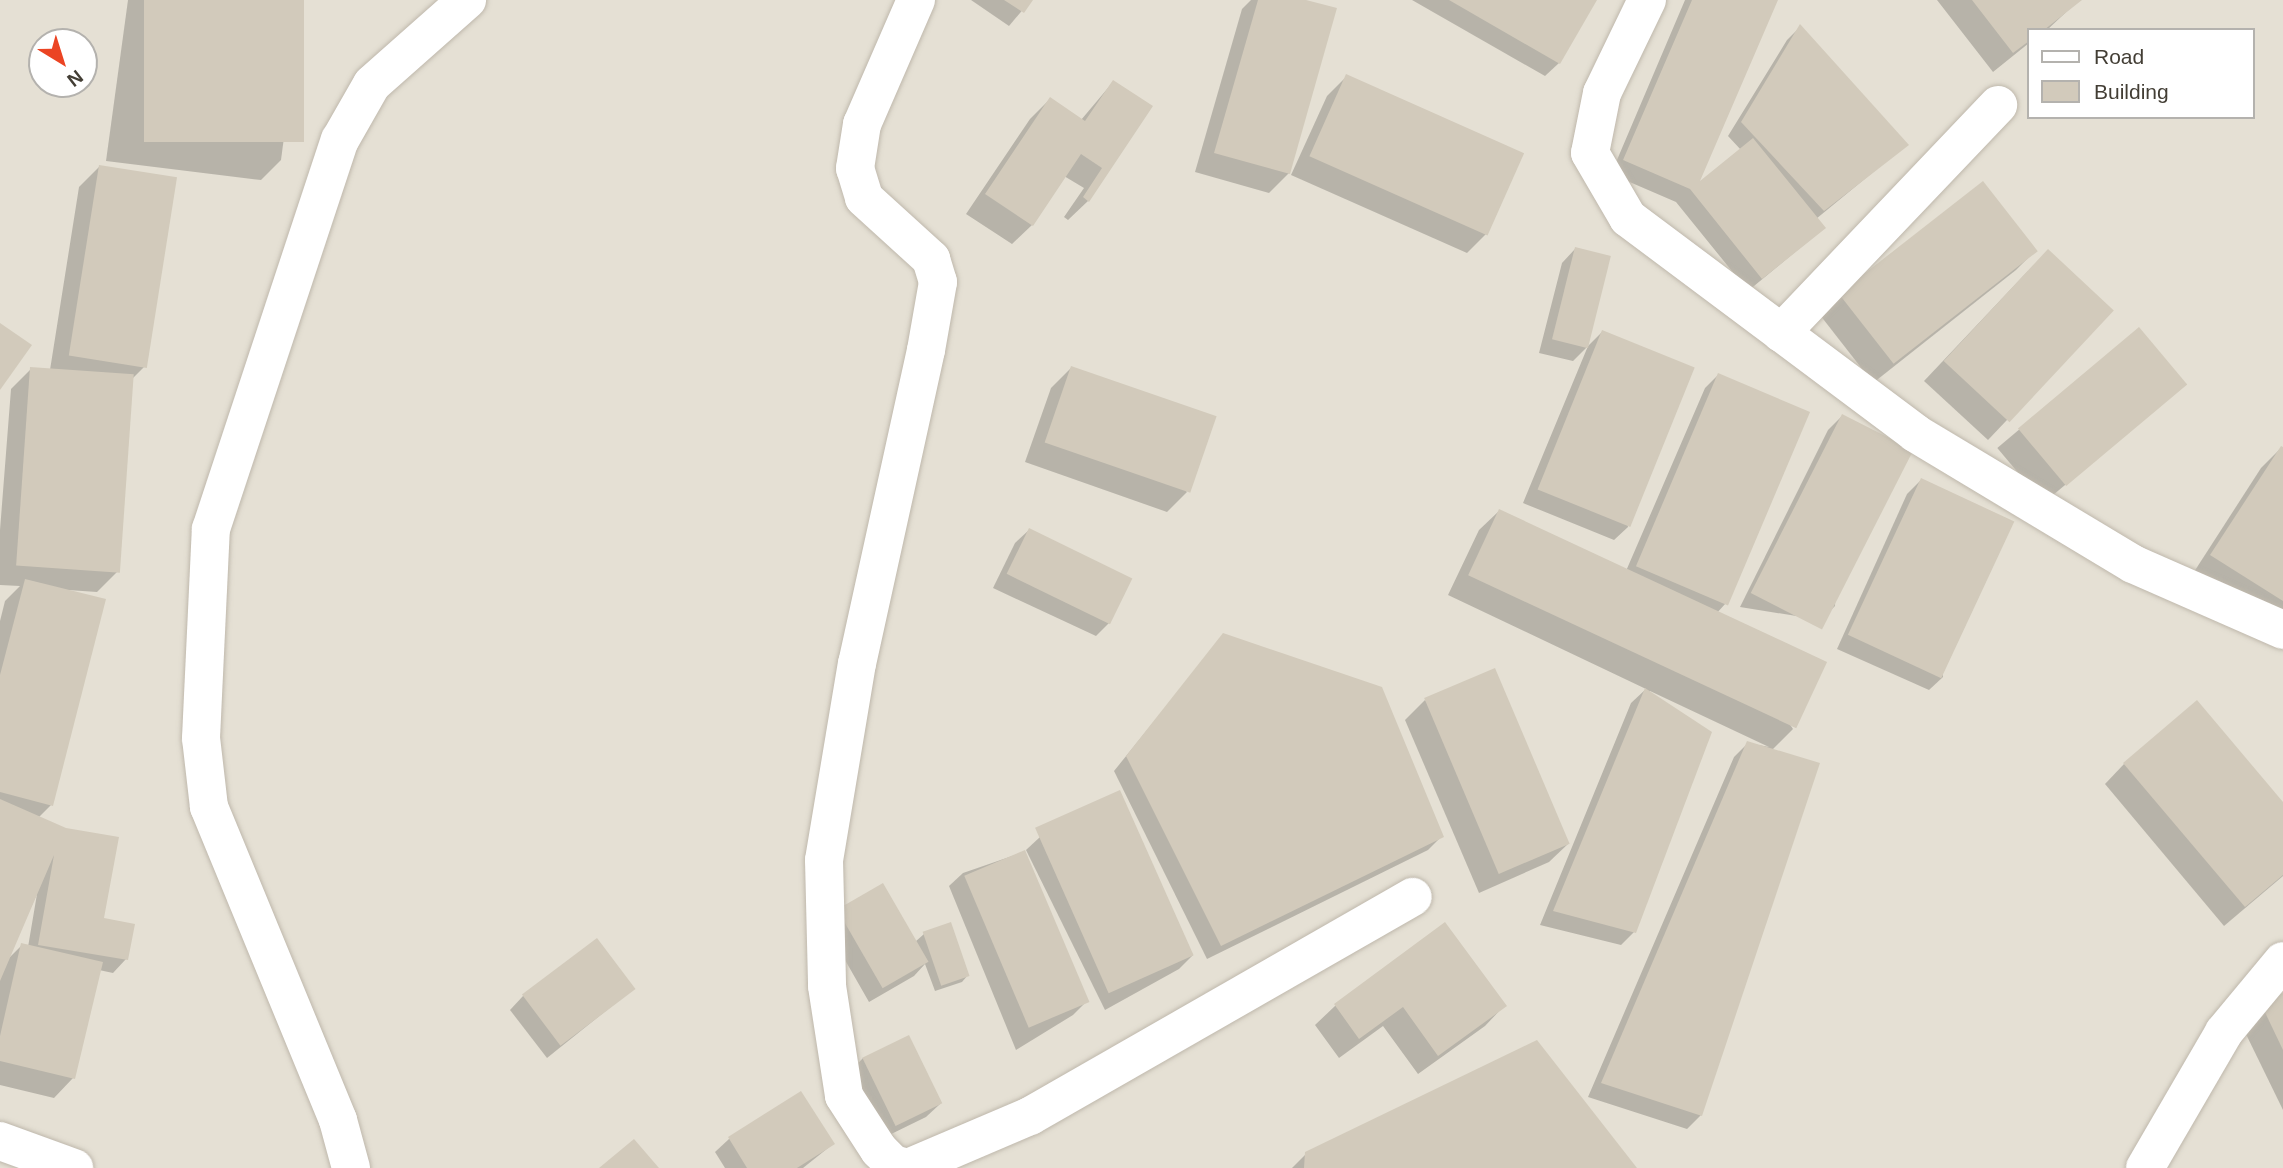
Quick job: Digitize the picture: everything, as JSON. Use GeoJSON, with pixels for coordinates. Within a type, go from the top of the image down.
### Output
{"type":"FeatureCollection","features":[{"type":"Feature","properties":{"kind":"street"},"geometry":{"type":"LineString","coordinates":[[351,1168],[338,1120],[209,807],[201,738],[211,529],[340,140],[372,84],[467,0]]}},
{"type":"Feature","properties":{"kind":"street"},"geometry":{"type":"LineString","coordinates":[[916,0],[862,124],[855,167],[864,198],[931,259],[938,282],[926,350],[858,663],[824,860],[827,986],[844,1096],[878,1150],[893,1164],[908,1168],[1030,1116],[1413,897]]}},
{"type":"Feature","properties":{"kind":"street"},"geometry":{"type":"LineString","coordinates":[[1647,0],[1602,93],[1590,153],[1628,218],[1914,433],[2133,564],[2283,630]]}},
{"type":"Feature","properties":{"kind":"street"},"geometry":{"type":"LineString","coordinates":[[1782,333],[1998,105]]}},
{"type":"Feature","properties":{"kind":"street"},"geometry":{"type":"LineString","coordinates":[[2145,1168],[2224,1032],[2283,961]]}},
{"type":"Feature","properties":{"kind":"street"},"geometry":{"type":"LineString","coordinates":[[0,1141],[74,1168]]}},
{"type":"Feature","properties":{"kind":"shaded area"},"geometry":{"type":"Polygon","coordinates":[[[0,0],[2283,0],[2283,1168],[0,1168],[0,0]]]}},
{"type":"Feature","properties":{"kind":"building"},"geometry":{"type":"Polygon","coordinates":[[[144,0],[304,0],[304,142],[144,142],[144,0]]]}},
{"type":"Feature","properties":{"kind":"building"},"geometry":{"type":"Polygon","coordinates":[[[1004,0],[1033,0],[1024,13],[1004,0]]]}},
{"type":"Feature","properties":{"kind":"building"},"geometry":{"type":"Polygon","coordinates":[[[1258,0],[1306,0],[1337,8],[1290,174],[1214,153],[1258,0]]]}},
{"type":"Feature","properties":{"kind":"building"},"geometry":{"type":"Polygon","coordinates":[[[1449,0],[1597,0],[1560,64],[1449,0]]]}},
{"type":"Feature","properties":{"kind":"building"},"geometry":{"type":"Polygon","coordinates":[[[1692,0],[1778,0],[1700,181],[1753,138],[1826,228],[1762,279],[1690,189],[1623,160],[1692,0]]]}},
{"type":"Feature","properties":{"kind":"building"},"geometry":{"type":"Polygon","coordinates":[[[1972,0],[2082,0],[2047,28],[2028,28],[2028,42],[2013,53],[1972,0]]]}},
{"type":"Feature","properties":{"kind":"building"},"geometry":{"type":"Polygon","coordinates":[[[1800,24],[1909,145],[1824,211],[1741,122],[1800,24]]]}},
{"type":"Feature","properties":{"kind":"building"},"geometry":{"type":"Polygon","coordinates":[[[1346,74],[1524,153],[1488,236],[1309,156],[1346,74]]]}},
{"type":"Feature","properties":{"kind":"building"},"geometry":{"type":"Polygon","coordinates":[[[1113,80],[1153,106],[1089,202],[1083,197],[1102,168],[1081,154],[1033,226],[985,194],[1050,97],[1085,121],[1113,80]]]}},
{"type":"Feature","properties":{"kind":"building"},"geometry":{"type":"Polygon","coordinates":[[[99,165],[177,177],[147,368],[69,356],[99,165]]]}},
{"type":"Feature","properties":{"kind":"building"},"geometry":{"type":"Polygon","coordinates":[[[1983,181],[2038,251],[1894,364],[1839,294],[1983,181]]]}},
{"type":"Feature","properties":{"kind":"building"},"geometry":{"type":"Polygon","coordinates":[[[1575,247],[1611,256],[1588,348],[1552,339],[1575,247]]]}},
{"type":"Feature","properties":{"kind":"building"},"geometry":{"type":"Polygon","coordinates":[[[2048,249],[2114,310],[2009,422],[1944,361],[2048,249]]]}},
{"type":"Feature","properties":{"kind":"building"},"geometry":{"type":"Polygon","coordinates":[[[0,323],[32,345],[0,390],[0,323]]]}},
{"type":"Feature","properties":{"kind":"building"},"geometry":{"type":"Polygon","coordinates":[[[2139,327],[2187,384],[2066,486],[2018,429],[2139,327]]]}},
{"type":"Feature","properties":{"kind":"building"},"geometry":{"type":"Polygon","coordinates":[[[1602,330],[1695,367],[1630,527],[1538,489],[1602,330]]]}},
{"type":"Feature","properties":{"kind":"building"},"geometry":{"type":"Polygon","coordinates":[[[1071,366],[1217,416],[1190,493],[1045,443],[1071,366]]]}},
{"type":"Feature","properties":{"kind":"building"},"geometry":{"type":"Polygon","coordinates":[[[30,367],[134,374],[120,573],[16,566],[30,367]]]}},
{"type":"Feature","properties":{"kind":"building"},"geometry":{"type":"Polygon","coordinates":[[[1718,373],[1810,412],[1728,605],[1636,566],[1718,373]]]}},
{"type":"Feature","properties":{"kind":"building"},"geometry":{"type":"Polygon","coordinates":[[[1842,414],[1913,450],[1822,629],[1751,593],[1842,414]]]}},
{"type":"Feature","properties":{"kind":"building"},"geometry":{"type":"Polygon","coordinates":[[[2281,446],[2283,447],[2283,601],[2210,555],[2281,446]]]}},
{"type":"Feature","properties":{"kind":"building"},"geometry":{"type":"Polygon","coordinates":[[[1921,478],[2014,522],[1941,678],[1848,635],[1921,478]]]}},
{"type":"Feature","properties":{"kind":"building"},"geometry":{"type":"Polygon","coordinates":[[[1499,509],[1827,662],[1796,728],[1468,575],[1499,509]]]}},
{"type":"Feature","properties":{"kind":"building"},"geometry":{"type":"Polygon","coordinates":[[[1029,528],[1132,578],[1110,624],[1007,574],[1029,528]]]}},
{"type":"Feature","properties":{"kind":"building"},"geometry":{"type":"Polygon","coordinates":[[[25,579],[106,599],[53,806],[0,792],[0,675],[25,579]]]}},
{"type":"Feature","properties":{"kind":"building"},"geometry":{"type":"Polygon","coordinates":[[[1223,633],[1382,687],[1444,837],[1221,946],[1126,756],[1223,633]]]}},
{"type":"Feature","properties":{"kind":"building"},"geometry":{"type":"Polygon","coordinates":[[[1495,668],[1570,844],[1499,874],[1424,698],[1495,668]]]}},
{"type":"Feature","properties":{"kind":"building"},"geometry":{"type":"Polygon","coordinates":[[[1645,688],[1712,732],[1636,933],[1553,911],[1645,688]]]}},
{"type":"Feature","properties":{"kind":"building"},"geometry":{"type":"Polygon","coordinates":[[[2197,700],[2283,802],[2283,875],[2245,907],[2123,763],[2197,700]]]}},
{"type":"Feature","properties":{"kind":"building"},"geometry":{"type":"Polygon","coordinates":[[[1747,741],[1820,763],[1702,1116],[1601,1083],[1747,741]]]}},
{"type":"Feature","properties":{"kind":"building"},"geometry":{"type":"Polygon","coordinates":[[[1120,790],[1194,955],[1109,993],[1035,828],[1120,790]]]}},
{"type":"Feature","properties":{"kind":"building"},"geometry":{"type":"Polygon","coordinates":[[[0,799],[66,828],[119,837],[104,918],[135,924],[128,960],[38,945],[54,855],[0,981],[0,799]]]}},
{"type":"Feature","properties":{"kind":"building"},"geometry":{"type":"Polygon","coordinates":[[[1025,850],[1089,1002],[1029,1028],[964,876],[1025,850]]]}},
{"type":"Feature","properties":{"kind":"building"},"geometry":{"type":"Polygon","coordinates":[[[883,883],[929,962],[883,988],[837,909],[883,883]]]}},
{"type":"Feature","properties":{"kind":"building"},"geometry":{"type":"Polygon","coordinates":[[[951,922],[970,976],[941,986],[923,932],[951,922]]]}},
{"type":"Feature","properties":{"kind":"building"},"geometry":{"type":"Polygon","coordinates":[[[1445,922],[1507,1006],[1438,1056],[1403,1007],[1359,1039],[1334,1004],[1445,922]]]}},
{"type":"Feature","properties":{"kind":"building"},"geometry":{"type":"Polygon","coordinates":[[[597,938],[636,989],[560,1046],[522,995],[597,938]]]}},
{"type":"Feature","properties":{"kind":"building"},"geometry":{"type":"Polygon","coordinates":[[[21,943],[103,962],[75,1079],[0,1061],[0,1036],[21,943]]]}},
{"type":"Feature","properties":{"kind":"building"},"geometry":{"type":"Polygon","coordinates":[[[2283,993],[2283,1050],[2261,1004],[2283,993]]]}},
{"type":"Feature","properties":{"kind":"building"},"geometry":{"type":"Polygon","coordinates":[[[909,1035],[942,1103],[896,1126],[862,1058],[909,1035]]]}},
{"type":"Feature","properties":{"kind":"building"},"geometry":{"type":"Polygon","coordinates":[[[1537,1040],[1637,1168],[1304,1168],[1305,1152],[1537,1040]]]}},
{"type":"Feature","properties":{"kind":"building"},"geometry":{"type":"Polygon","coordinates":[[[801,1091],[835,1144],[797,1168],[747,1168],[728,1137],[801,1091]]]}},
{"type":"Feature","properties":{"kind":"building"},"geometry":{"type":"Polygon","coordinates":[[[634,1139],[659,1168],[599,1168],[634,1139]]]}}]}
